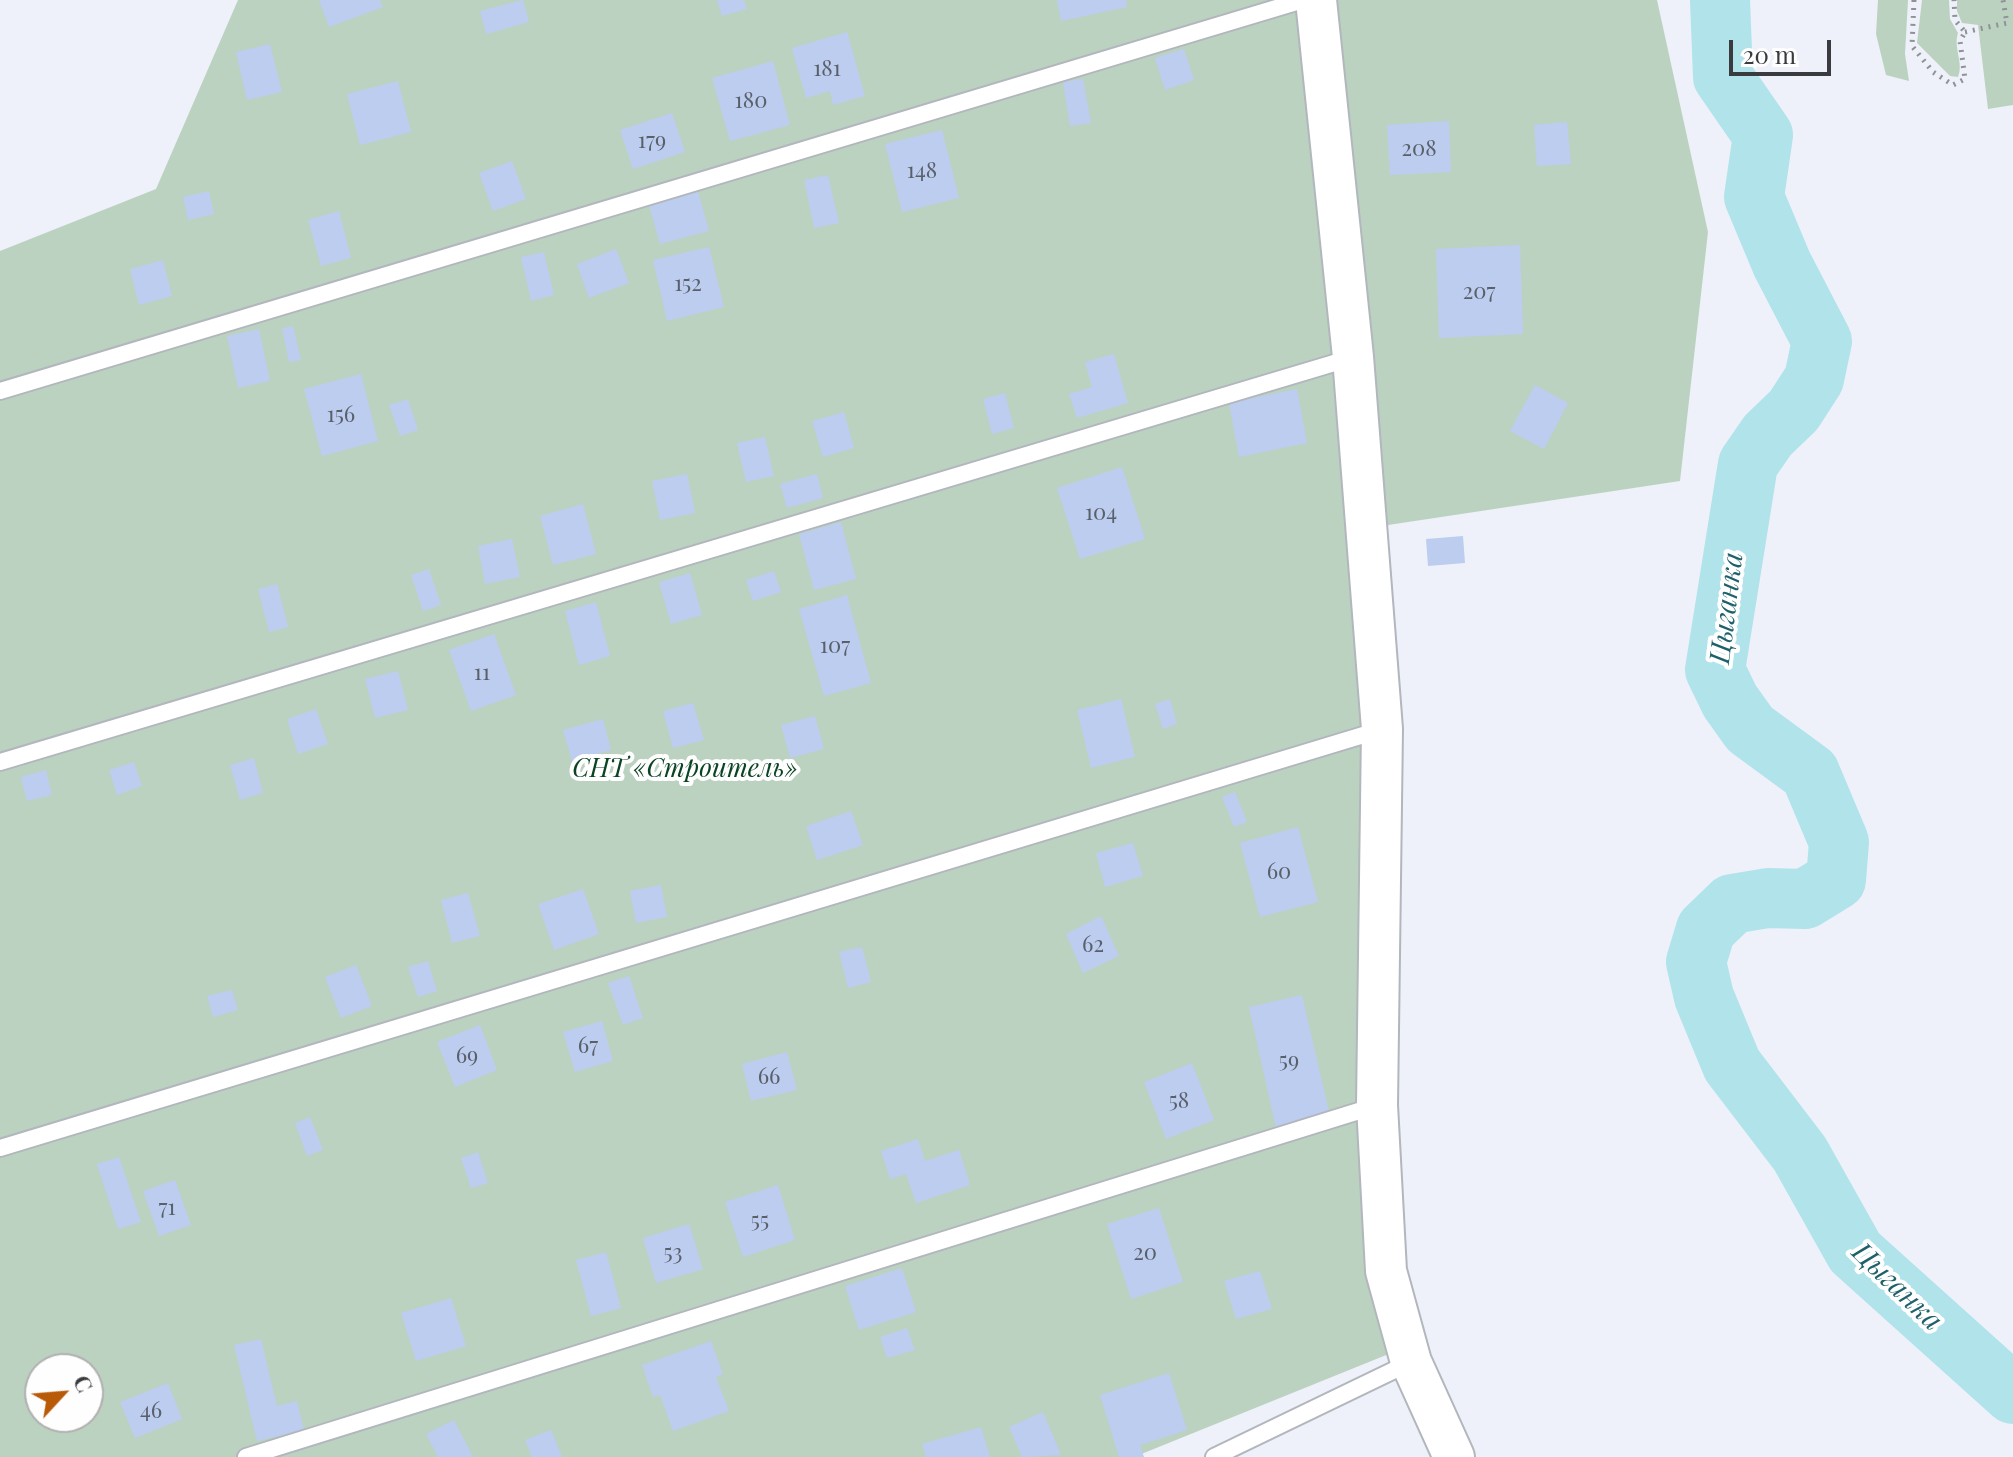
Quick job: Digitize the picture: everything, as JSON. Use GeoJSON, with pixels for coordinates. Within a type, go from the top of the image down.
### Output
{"type":"FeatureCollection","features":[{"type":"Feature","properties":{"kind":"street"},"geometry":{"type":"LineString","coordinates":[[1316,0],[1353,357],[1382,729],[1377,1105],[1386,1271],[1411,1362],[1454,1457]]}},
{"type":"Feature","properties":{"kind":"lane"},"geometry":{"type":"LineString","coordinates":[[0,391],[1303,0]]}},
{"type":"Feature","properties":{"kind":"lane"},"geometry":{"type":"LineString","coordinates":[[0,762],[1353,357]]}},
{"type":"Feature","properties":{"kind":"lane"},"geometry":{"type":"LineString","coordinates":[[0,1148],[1382,729]]}},
{"type":"Feature","properties":{"kind":"lane"},"geometry":{"type":"LineString","coordinates":[[246,1457],[1377,1105]]}},
{"type":"Feature","properties":{"kind":"lane"},"geometry":{"type":"LineString","coordinates":[[1214,1457],[1411,1362]]}},
{"type":"Feature","properties":{"kind":"path"},"geometry":{"type":"LineString","coordinates":[[1914,0],[1912,46],[1933,72],[1953,85],[1965,79],[1960,41],[1965,32],[2007,23],[2003,0]]}},
{"type":"Feature","properties":{"kind":"path"},"geometry":{"type":"LineString","coordinates":[[1954,0],[1955,20],[1965,32]]}},
{"type":"Feature","properties":{"kind":"green space","name":"СНТ «Строитель»"},"geometry":{"type":"Polygon","coordinates":[[[238,0],[1657,0],[1708,232],[1680,481],[1355,530],[1411,1345],[1134,1457],[0,1457],[0,251],[156,189],[238,0]]]}},
{"type":"Feature","properties":{"kind":"green space"},"geometry":{"type":"Polygon","coordinates":[[[1878,0],[1908,0],[1905,54],[1909,81],[1886,75],[1876,34],[1878,0]]]}},
{"type":"Feature","properties":{"kind":"green space"},"geometry":{"type":"Polygon","coordinates":[[[1922,0],[1949,0],[1950,19],[1958,33],[1958,77],[1950,76],[1917,43],[1922,0]]]}},
{"type":"Feature","properties":{"kind":"green space"},"geometry":{"type":"Polygon","coordinates":[[[1957,0],[2013,0],[2013,105],[1988,109],[1978,25],[1962,23],[1957,0]]]}},
{"type":"Feature","properties":{"kind":"building"},"geometry":{"type":"Polygon","coordinates":[[[319,0],[380,0],[383,7],[329,27],[319,0]]]}},
{"type":"Feature","properties":{"kind":"building"},"geometry":{"type":"Polygon","coordinates":[[[523,0],[529,22],[486,34],[480,11],[523,0]]]}},
{"type":"Feature","properties":{"kind":"building"},"geometry":{"type":"Polygon","coordinates":[[[717,0],[744,0],[747,9],[722,16],[717,0]]]}},
{"type":"Feature","properties":{"kind":"building"},"geometry":{"type":"Polygon","coordinates":[[[1057,0],[1126,0],[1127,7],[1061,21],[1057,0]]]}},
{"type":"Feature","properties":{"kind":"building"},"geometry":{"type":"Polygon","coordinates":[[[847,32],[865,96],[833,105],[830,91],[806,98],[792,48],[847,32]]]}},
{"type":"Feature","properties":{"kind":"building"},"geometry":{"type":"Polygon","coordinates":[[[270,44],[282,92],[247,100],[236,52],[270,44]]]}},
{"type":"Feature","properties":{"kind":"building"},"geometry":{"type":"Polygon","coordinates":[[[1184,49],[1194,80],[1165,90],[1155,58],[1184,49]]]}},
{"type":"Feature","properties":{"kind":"building"},"geometry":{"type":"Polygon","coordinates":[[[773,61],[790,125],[730,141],[712,78],[773,61]]]}},
{"type":"Feature","properties":{"kind":"building"},"geometry":{"type":"Polygon","coordinates":[[[1083,79],[1091,123],[1070,126],[1063,82],[1083,79]]]}},
{"type":"Feature","properties":{"kind":"building"},"geometry":{"type":"Polygon","coordinates":[[[398,81],[411,132],[360,145],[347,94],[398,81]]]}},
{"type":"Feature","properties":{"kind":"building"},"geometry":{"type":"Polygon","coordinates":[[[672,113],[685,152],[633,169],[620,130],[672,113]]]}},
{"type":"Feature","properties":{"kind":"building"},"geometry":{"type":"Polygon","coordinates":[[[1449,121],[1451,172],[1390,175],[1387,125],[1449,121]]]}},
{"type":"Feature","properties":{"kind":"building"},"geometry":{"type":"Polygon","coordinates":[[[1567,122],[1571,164],[1537,166],[1534,125],[1567,122]]]}},
{"type":"Feature","properties":{"kind":"building"},"geometry":{"type":"Polygon","coordinates":[[[942,130],[959,198],[902,212],[885,144],[942,130]]]}},
{"type":"Feature","properties":{"kind":"building"},"geometry":{"type":"Polygon","coordinates":[[[512,161],[526,199],[493,211],[479,173],[512,161]]]}},
{"type":"Feature","properties":{"kind":"building"},"geometry":{"type":"Polygon","coordinates":[[[828,175],[839,223],[814,228],[804,180],[828,175]]]}},
{"type":"Feature","properties":{"kind":"building"},"geometry":{"type":"Polygon","coordinates":[[[209,191],[214,214],[188,220],[183,197],[209,191]]]}},
{"type":"Feature","properties":{"kind":"building"},"geometry":{"type":"Polygon","coordinates":[[[698,191],[709,231],[660,244],[649,205],[698,191]]]}},
{"type":"Feature","properties":{"kind":"building"},"geometry":{"type":"Polygon","coordinates":[[[339,211],[351,258],[321,266],[308,220],[339,211]]]}},
{"type":"Feature","properties":{"kind":"building"},"geometry":{"type":"Polygon","coordinates":[[[1520,245],[1523,334],[1439,338],[1436,249],[1520,245]]]}},
{"type":"Feature","properties":{"kind":"building"},"geometry":{"type":"Polygon","coordinates":[[[709,247],[724,307],[667,321],[653,260],[709,247]]]}},
{"type":"Feature","properties":{"kind":"building"},"geometry":{"type":"Polygon","coordinates":[[[616,249],[629,283],[589,298],[577,264],[616,249]]]}},
{"type":"Feature","properties":{"kind":"building"},"geometry":{"type":"Polygon","coordinates":[[[544,252],[554,295],[531,301],[521,257],[544,252]]]}},
{"type":"Feature","properties":{"kind":"building"},"geometry":{"type":"Polygon","coordinates":[[[163,260],[172,296],[139,305],[130,269],[163,260]]]}},
{"type":"Feature","properties":{"kind":"building"},"geometry":{"type":"Polygon","coordinates":[[[293,326],[301,360],[289,362],[282,328],[293,326]]]}},
{"type":"Feature","properties":{"kind":"building"},"geometry":{"type":"Polygon","coordinates":[[[259,329],[270,381],[238,388],[227,336],[259,329]]]}},
{"type":"Feature","properties":{"kind":"building"},"geometry":{"type":"Polygon","coordinates":[[[1114,354],[1128,403],[1077,418],[1069,394],[1092,387],[1085,362],[1114,354]]]}},
{"type":"Feature","properties":{"kind":"building"},"geometry":{"type":"Polygon","coordinates":[[[361,374],[378,441],[322,456],[304,389],[361,374]]]}},
{"type":"Feature","properties":{"kind":"building"},"geometry":{"type":"Polygon","coordinates":[[[1535,385],[1568,403],[1544,449],[1510,431],[1535,385]]]}},
{"type":"Feature","properties":{"kind":"building"},"geometry":{"type":"Polygon","coordinates":[[[1297,389],[1307,443],[1239,457],[1229,403],[1297,389]]]}},
{"type":"Feature","properties":{"kind":"building"},"geometry":{"type":"Polygon","coordinates":[[[1005,393],[1014,428],[992,434],[983,399],[1005,393]]]}},
{"type":"Feature","properties":{"kind":"building"},"geometry":{"type":"Polygon","coordinates":[[[408,399],[418,430],[400,436],[389,405],[408,399]]]}},
{"type":"Feature","properties":{"kind":"building"},"geometry":{"type":"Polygon","coordinates":[[[844,412],[854,448],[823,457],[812,421],[844,412]]]}},
{"type":"Feature","properties":{"kind":"building"},"geometry":{"type":"Polygon","coordinates":[[[765,437],[774,476],[746,482],[737,443],[765,437]]]}},
{"type":"Feature","properties":{"kind":"building"},"geometry":{"type":"Polygon","coordinates":[[[1122,467],[1145,539],[1080,559],[1057,488],[1122,467]]]}},
{"type":"Feature","properties":{"kind":"building"},"geometry":{"type":"Polygon","coordinates":[[[687,474],[695,513],[660,520],[652,481],[687,474]]]}},
{"type":"Feature","properties":{"kind":"building"},"geometry":{"type":"Polygon","coordinates":[[[817,474],[823,498],[787,508],[780,484],[817,474]]]}},
{"type":"Feature","properties":{"kind":"building"},"geometry":{"type":"Polygon","coordinates":[[[583,504],[596,554],[553,565],[540,516],[583,504]]]}},
{"type":"Feature","properties":{"kind":"building"},"geometry":{"type":"Polygon","coordinates":[[[841,522],[856,579],[814,590],[799,534],[841,522]]]}},
{"type":"Feature","properties":{"kind":"building"},"geometry":{"type":"Polygon","coordinates":[[[1463,536],[1465,563],[1428,566],[1426,539],[1463,536]]]}},
{"type":"Feature","properties":{"kind":"building"},"geometry":{"type":"Polygon","coordinates":[[[512,539],[520,577],[485,584],[478,546],[512,539]]]}},
{"type":"Feature","properties":{"kind":"building"},"geometry":{"type":"Polygon","coordinates":[[[429,569],[441,605],[423,611],[411,575],[429,569]]]}},
{"type":"Feature","properties":{"kind":"building"},"geometry":{"type":"Polygon","coordinates":[[[774,571],[781,592],[753,601],[746,580],[774,571]]]}},
{"type":"Feature","properties":{"kind":"building"},"geometry":{"type":"Polygon","coordinates":[[[690,573],[702,615],[671,624],[659,582],[690,573]]]}},
{"type":"Feature","properties":{"kind":"building"},"geometry":{"type":"Polygon","coordinates":[[[277,584],[288,627],[269,632],[258,589],[277,584]]]}},
{"type":"Feature","properties":{"kind":"building"},"geometry":{"type":"Polygon","coordinates":[[[847,595],[871,683],[824,696],[799,609],[847,595]]]}},
{"type":"Feature","properties":{"kind":"building"},"geometry":{"type":"Polygon","coordinates":[[[596,602],[610,656],[579,665],[565,611],[596,602]]]}},
{"type":"Feature","properties":{"kind":"building"},"geometry":{"type":"Polygon","coordinates":[[[494,634],[516,695],[471,711],[449,650],[494,634]]]}},
{"type":"Feature","properties":{"kind":"building"},"geometry":{"type":"Polygon","coordinates":[[[398,671],[408,710],[375,718],[365,679],[398,671]]]}},
{"type":"Feature","properties":{"kind":"building"},"geometry":{"type":"Polygon","coordinates":[[[1121,699],[1135,757],[1091,768],[1077,710],[1121,699]]]}},
{"type":"Feature","properties":{"kind":"building"},"geometry":{"type":"Polygon","coordinates":[[[1170,699],[1177,724],[1163,729],[1155,704],[1170,699]]]}},
{"type":"Feature","properties":{"kind":"building"},"geometry":{"type":"Polygon","coordinates":[[[693,703],[704,740],[673,748],[663,711],[693,703]]]}},
{"type":"Feature","properties":{"kind":"building"},"geometry":{"type":"Polygon","coordinates":[[[316,709],[328,744],[298,754],[287,719],[316,709]]]}},
{"type":"Feature","properties":{"kind":"building"},"geometry":{"type":"Polygon","coordinates":[[[815,716],[824,749],[790,758],[781,725],[815,716]]]}},
{"type":"Feature","properties":{"kind":"building"},"geometry":{"type":"Polygon","coordinates":[[[603,719],[611,750],[572,761],[563,730],[603,719]]]}},
{"type":"Feature","properties":{"kind":"building"},"geometry":{"type":"Polygon","coordinates":[[[254,758],[263,793],[240,800],[230,765],[254,758]]]}},
{"type":"Feature","properties":{"kind":"building"},"geometry":{"type":"Polygon","coordinates":[[[134,762],[142,786],[117,795],[109,770],[134,762]]]}},
{"type":"Feature","properties":{"kind":"building"},"geometry":{"type":"Polygon","coordinates":[[[46,770],[52,795],[27,801],[21,777],[46,770]]]}},
{"type":"Feature","properties":{"kind":"building"},"geometry":{"type":"Polygon","coordinates":[[[1235,792],[1247,822],[1234,827],[1222,797],[1235,792]]]}},
{"type":"Feature","properties":{"kind":"building"},"geometry":{"type":"Polygon","coordinates":[[[851,811],[863,845],[817,860],[806,826],[851,811]]]}},
{"type":"Feature","properties":{"kind":"building"},"geometry":{"type":"Polygon","coordinates":[[[1298,827],[1318,902],[1260,917],[1240,843],[1298,827]]]}},
{"type":"Feature","properties":{"kind":"building"},"geometry":{"type":"Polygon","coordinates":[[[1133,843],[1143,876],[1105,887],[1096,853],[1133,843]]]}},
{"type":"Feature","properties":{"kind":"building"},"geometry":{"type":"Polygon","coordinates":[[[661,885],[667,917],[636,923],[630,891],[661,885]]]}},
{"type":"Feature","properties":{"kind":"building"},"geometry":{"type":"Polygon","coordinates":[[[583,889],[599,934],[554,950],[538,904],[583,889]]]}},
{"type":"Feature","properties":{"kind":"building"},"geometry":{"type":"Polygon","coordinates":[[[468,893],[480,936],[452,943],[441,900],[468,893]]]}},
{"type":"Feature","properties":{"kind":"building"},"geometry":{"type":"Polygon","coordinates":[[[1101,916],[1119,956],[1083,973],[1066,934],[1101,916]]]}},
{"type":"Feature","properties":{"kind":"building"},"geometry":{"type":"Polygon","coordinates":[[[862,947],[871,982],[848,988],[839,952],[862,947]]]}},
{"type":"Feature","properties":{"kind":"building"},"geometry":{"type":"Polygon","coordinates":[[[428,961],[437,991],[418,997],[408,967],[428,961]]]}},
{"type":"Feature","properties":{"kind":"building"},"geometry":{"type":"Polygon","coordinates":[[[356,965],[372,1006],[341,1018],[325,977],[356,965]]]}},
{"type":"Feature","properties":{"kind":"building"},"geometry":{"type":"Polygon","coordinates":[[[629,976],[643,1018],[623,1025],[608,983],[629,976]]]}},
{"type":"Feature","properties":{"kind":"building"},"geometry":{"type":"Polygon","coordinates":[[[232,990],[238,1010],[213,1017],[207,996],[232,990]]]}},
{"type":"Feature","properties":{"kind":"building"},"geometry":{"type":"Polygon","coordinates":[[[1302,995],[1330,1116],[1276,1128],[1249,1007],[1302,995]]]}},
{"type":"Feature","properties":{"kind":"building"},"geometry":{"type":"Polygon","coordinates":[[[602,1021],[613,1061],[575,1072],[563,1032],[602,1021]]]}},
{"type":"Feature","properties":{"kind":"building"},"geometry":{"type":"Polygon","coordinates":[[[480,1025],[497,1070],[455,1087],[437,1042],[480,1025]]]}},
{"type":"Feature","properties":{"kind":"building"},"geometry":{"type":"Polygon","coordinates":[[[787,1052],[797,1090],[751,1101],[742,1064],[787,1052]]]}},
{"type":"Feature","properties":{"kind":"building"},"geometry":{"type":"Polygon","coordinates":[[[1192,1063],[1214,1120],[1166,1139],[1144,1082],[1192,1063]]]}},
{"type":"Feature","properties":{"kind":"building"},"geometry":{"type":"Polygon","coordinates":[[[310,1117],[323,1150],[307,1156],[295,1123],[310,1117]]]}},
{"type":"Feature","properties":{"kind":"building"},"geometry":{"type":"Polygon","coordinates":[[[918,1139],[925,1161],[959,1150],[970,1185],[916,1203],[906,1174],[890,1179],[881,1151],[918,1139]]]}},
{"type":"Feature","properties":{"kind":"building"},"geometry":{"type":"Polygon","coordinates":[[[478,1152],[488,1183],[471,1188],[461,1158],[478,1152]]]}},
{"type":"Feature","properties":{"kind":"building"},"geometry":{"type":"Polygon","coordinates":[[[119,1157],[141,1222],[118,1229],[97,1164],[119,1157]]]}},
{"type":"Feature","properties":{"kind":"building"},"geometry":{"type":"Polygon","coordinates":[[[175,1180],[191,1225],[159,1236],[143,1191],[175,1180]]]}},
{"type":"Feature","properties":{"kind":"building"},"geometry":{"type":"Polygon","coordinates":[[[778,1185],[795,1240],[743,1257],[725,1202],[778,1185]]]}},
{"type":"Feature","properties":{"kind":"building"},"geometry":{"type":"Polygon","coordinates":[[[1159,1208],[1183,1282],[1131,1299],[1107,1224],[1159,1208]]]}},
{"type":"Feature","properties":{"kind":"building"},"geometry":{"type":"Polygon","coordinates":[[[689,1224],[703,1269],[656,1283],[643,1238],[689,1224]]]}},
{"type":"Feature","properties":{"kind":"building"},"geometry":{"type":"Polygon","coordinates":[[[606,1252],[621,1308],[591,1316],[576,1260],[606,1252]]]}},
{"type":"Feature","properties":{"kind":"building"},"geometry":{"type":"Polygon","coordinates":[[[902,1268],[916,1312],[859,1330],[845,1286],[902,1268]]]}},
{"type":"Feature","properties":{"kind":"building"},"geometry":{"type":"Polygon","coordinates":[[[1260,1271],[1272,1309],[1236,1319],[1224,1281],[1260,1271]]]}},
{"type":"Feature","properties":{"kind":"building"},"geometry":{"type":"Polygon","coordinates":[[[451,1298],[466,1346],[416,1361],[401,1313],[451,1298]]]}},
{"type":"Feature","properties":{"kind":"building"},"geometry":{"type":"Polygon","coordinates":[[[907,1328],[915,1350],[887,1358],[880,1337],[907,1328]]]}},
{"type":"Feature","properties":{"kind":"building"},"geometry":{"type":"Polygon","coordinates":[[[261,1339],[277,1406],[297,1401],[304,1430],[257,1441],[234,1345],[261,1339]]]}},
{"type":"Feature","properties":{"kind":"building"},"geometry":{"type":"Polygon","coordinates":[[[711,1341],[723,1374],[716,1377],[729,1411],[673,1431],[660,1395],[653,1397],[642,1365],[711,1341]]]}},
{"type":"Feature","properties":{"kind":"building"},"geometry":{"type":"Polygon","coordinates":[[[1169,1373],[1187,1430],[1140,1445],[1144,1457],[1119,1457],[1100,1395],[1169,1373]]]}},
{"type":"Feature","properties":{"kind":"building"},"geometry":{"type":"Polygon","coordinates":[[[168,1383],[182,1419],[135,1438],[120,1402],[168,1383]]]}},
{"type":"Feature","properties":{"kind":"building"},"geometry":{"type":"Polygon","coordinates":[[[1043,1412],[1061,1455],[1022,1457],[1009,1427],[1043,1412]]]}},
{"type":"Feature","properties":{"kind":"building"},"geometry":{"type":"Polygon","coordinates":[[[454,1420],[473,1457],[438,1457],[426,1434],[454,1420]]]}},
{"type":"Feature","properties":{"kind":"building"},"geometry":{"type":"Polygon","coordinates":[[[981,1427],[990,1457],[926,1457],[922,1444],[981,1427]]]}},
{"type":"Feature","properties":{"kind":"building"},"geometry":{"type":"Polygon","coordinates":[[[551,1430],[562,1457],[532,1457],[525,1440],[551,1430]]]}},
{"type":"Feature","properties":{"kind":"waterway","name":"Цыганка"},"geometry":{"type":"LineString","coordinates":[[1720,0],[1723,77],[1763,135],[1754,197],[1782,264],[1822,341],[1814,379],[1794,410],[1768,435],[1748,464],[1715,670],[1730,701],[1750,729],[1810,773],[1839,842],[1836,880],[1805,899],[1768,898],[1732,904],[1706,929],[1696,962],[1704,997],[1732,1065],[1800,1154],[1855,1252],[2013,1394]]}}]}
